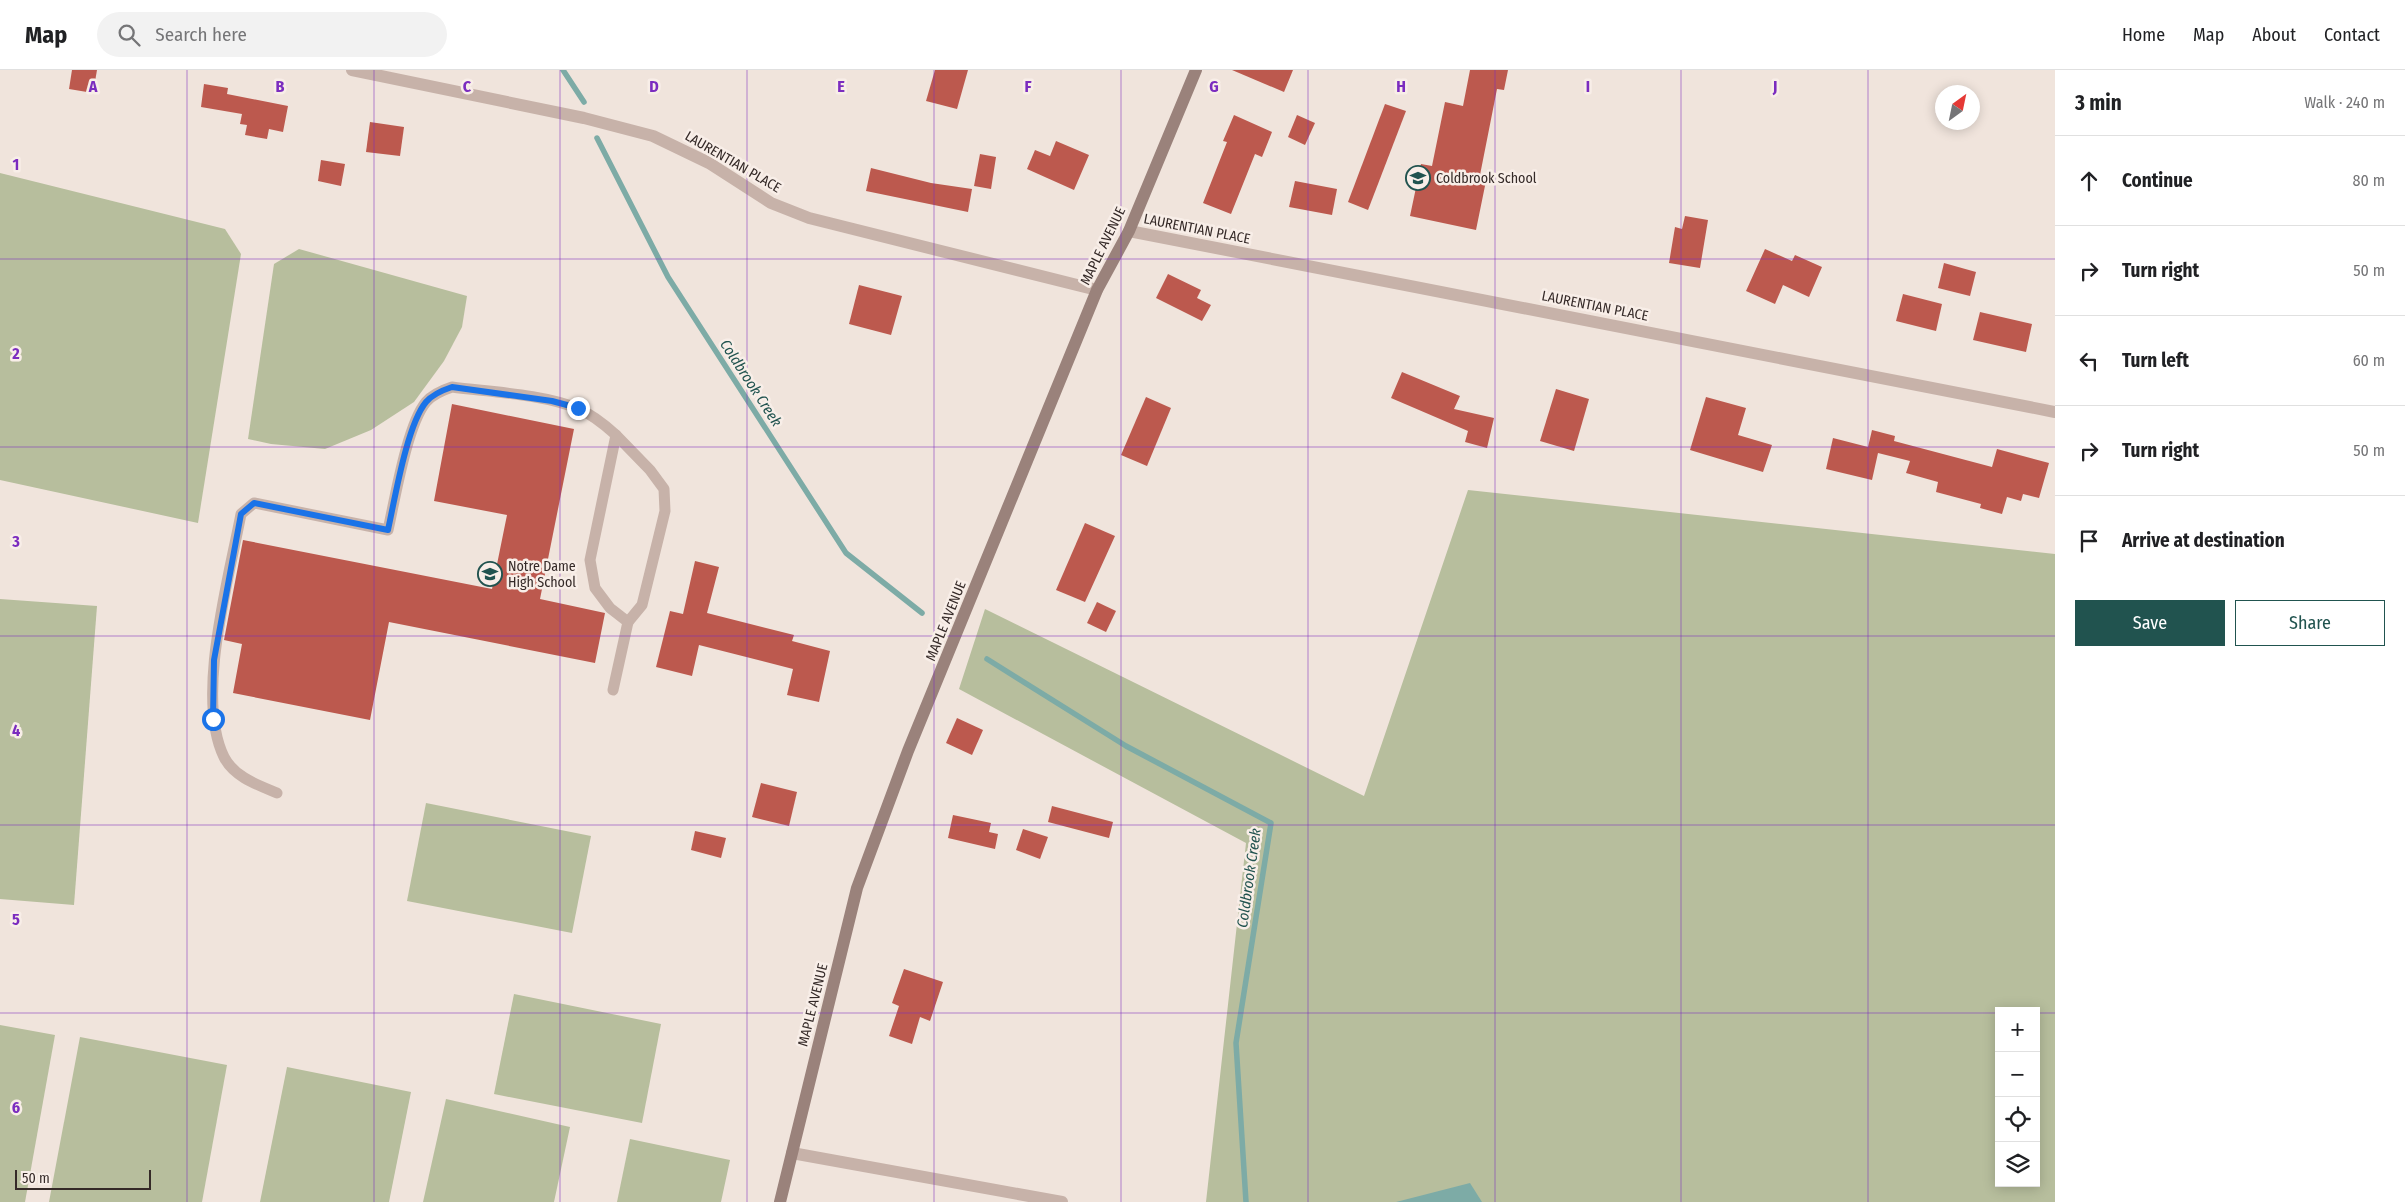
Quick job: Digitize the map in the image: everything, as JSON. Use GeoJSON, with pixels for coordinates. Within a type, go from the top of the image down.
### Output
{"type":"FeatureCollection","features":[{"type":"Feature","properties":{"kind":"main road","name":"MAPLE AVENUE"},"geometry":{"type":"LineString","coordinates":[[780,1202],[857,888],[908,751],[1097,290],[1129,231],[1196,70]]}},
{"type":"Feature","properties":{"kind":"street","name":"LAURENTIAN PLACE"},"geometry":{"type":"LineString","coordinates":[[352,70],[539,108],[653,136],[709,163],[771,203],[809,218],[1097,290]]}},
{"type":"Feature","properties":{"kind":"street","name":"LAURENTIAN PLACE"},"geometry":{"type":"LineString","coordinates":[[1129,231],[2055,412]]}},
{"type":"Feature","properties":{"kind":"street"},"geometry":{"type":"LineString","coordinates":[[792,1153],[1062,1202]]}},
{"type":"Feature","properties":{"kind":"lane"},"geometry":{"type":"LineString","coordinates":[[277,793],[243,778],[225,758],[213,719],[214,660],[241,514],[254,503],[388,530],[414,422],[426,401],[442,390],[452,387],[552,401],[578,408],[600,420],[616,435],[650,470],[664,489],[665,511],[642,604],[628,622],[613,690]]}},
{"type":"Feature","properties":{"kind":"lane"},"geometry":{"type":"LineString","coordinates":[[616,435],[590,560],[596,588],[610,608],[628,622]]}},
{"type":"Feature","properties":{"kind":"green space"},"geometry":{"type":"Polygon","coordinates":[[[0,173],[225,229],[241,254],[198,523],[0,480],[0,173]]]}},
{"type":"Feature","properties":{"kind":"green space"},"geometry":{"type":"Polygon","coordinates":[[[299,249],[467,296],[462,327],[444,361],[414,402],[371,430],[325,449],[271,444],[248,439],[274,264],[299,249]]]}},
{"type":"Feature","properties":{"kind":"green space"},"geometry":{"type":"Polygon","coordinates":[[[1468,490],[2055,554],[2055,1202],[1206,1202],[1246,843],[959,689],[985,609],[1364,796],[1468,490]]]}},
{"type":"Feature","properties":{"kind":"green space"},"geometry":{"type":"Polygon","coordinates":[[[0,599],[97,606],[74,905],[0,899],[0,599]]]}},
{"type":"Feature","properties":{"kind":"green space"},"geometry":{"type":"Polygon","coordinates":[[[426,803],[591,836],[572,933],[407,901],[426,803]]]}},
{"type":"Feature","properties":{"kind":"green space"},"geometry":{"type":"Polygon","coordinates":[[[514,994],[661,1024],[642,1123],[494,1094],[514,994]]]}},
{"type":"Feature","properties":{"kind":"green space"},"geometry":{"type":"Polygon","coordinates":[[[0,1025],[55,1035],[25,1202],[0,1202],[0,1025]]]}},
{"type":"Feature","properties":{"kind":"green space"},"geometry":{"type":"Polygon","coordinates":[[[80,1037],[227,1065],[202,1202],[49,1202],[80,1037]]]}},
{"type":"Feature","properties":{"kind":"green space"},"geometry":{"type":"Polygon","coordinates":[[[287,1067],[411,1092],[389,1202],[260,1202],[287,1067]]]}},
{"type":"Feature","properties":{"kind":"green space"},"geometry":{"type":"Polygon","coordinates":[[[446,1099],[570,1127],[554,1202],[423,1202],[446,1099]]]}},
{"type":"Feature","properties":{"kind":"green space"},"geometry":{"type":"Polygon","coordinates":[[[630,1139],[730,1160],[721,1202],[617,1202],[630,1139]]]}},
{"type":"Feature","properties":{"kind":"water"},"geometry":{"type":"Polygon","coordinates":[[[1470,1183],[1482,1202],[1396,1202],[1470,1183]]]}},
{"type":"Feature","properties":{"kind":"building"},"geometry":{"type":"Polygon","coordinates":[[[72,70],[97,70],[93,93],[69,89],[72,70]]]}},
{"type":"Feature","properties":{"kind":"building"},"geometry":{"type":"Polygon","coordinates":[[[935,70],[968,70],[957,109],[926,101],[935,70]]]}},
{"type":"Feature","properties":{"kind":"building"},"geometry":{"type":"Polygon","coordinates":[[[1232,70],[1293,70],[1284,92],[1232,70]]]}},
{"type":"Feature","properties":{"kind":"building"},"geometry":{"type":"Polygon","coordinates":[[[1470,70],[1508,70],[1504,90],[1497,89],[1480,175],[1487,176],[1476,230],[1410,216],[1421,164],[1432,166],[1445,102],[1463,106],[1470,70]]]}},
{"type":"Feature","properties":{"kind":"building"},"geometry":{"type":"Polygon","coordinates":[[[204,84],[228,88],[227,94],[288,106],[283,132],[269,129],[267,139],[245,135],[247,125],[240,124],[242,114],[201,107],[204,84]]]}},
{"type":"Feature","properties":{"kind":"building"},"geometry":{"type":"Polygon","coordinates":[[[1385,104],[1406,111],[1368,210],[1348,202],[1385,104]]]}},
{"type":"Feature","properties":{"kind":"building"},"geometry":{"type":"Polygon","coordinates":[[[1234,115],[1272,132],[1262,157],[1255,154],[1231,214],[1203,203],[1227,142],[1223,141],[1234,115]]]}},
{"type":"Feature","properties":{"kind":"building"},"geometry":{"type":"Polygon","coordinates":[[[1297,115],[1315,123],[1305,145],[1288,137],[1297,115]]]}},
{"type":"Feature","properties":{"kind":"building"},"geometry":{"type":"Polygon","coordinates":[[[370,122],[404,127],[400,156],[366,152],[370,122]]]}},
{"type":"Feature","properties":{"kind":"building"},"geometry":{"type":"Polygon","coordinates":[[[1056,141],[1089,155],[1074,190],[1027,169],[1035,150],[1050,156],[1056,141]]]}},
{"type":"Feature","properties":{"kind":"building"},"geometry":{"type":"Polygon","coordinates":[[[980,154],[996,157],[991,189],[974,186],[980,154]]]}},
{"type":"Feature","properties":{"kind":"building"},"geometry":{"type":"Polygon","coordinates":[[[321,160],[345,164],[341,186],[318,181],[321,160]]]}},
{"type":"Feature","properties":{"kind":"building"},"geometry":{"type":"Polygon","coordinates":[[[871,168],[931,183],[972,189],[968,212],[866,191],[871,168]]]}},
{"type":"Feature","properties":{"kind":"building"},"geometry":{"type":"Polygon","coordinates":[[[1295,181],[1337,189],[1332,215],[1289,207],[1295,181]]]}},
{"type":"Feature","properties":{"kind":"building"},"geometry":{"type":"Polygon","coordinates":[[[1685,216],[1708,220],[1700,268],[1669,263],[1675,227],[1682,229],[1685,216]]]}},
{"type":"Feature","properties":{"kind":"building"},"geometry":{"type":"Polygon","coordinates":[[[1765,249],[1792,261],[1795,255],[1822,267],[1809,297],[1783,285],[1775,304],[1746,291],[1765,249]]]}},
{"type":"Feature","properties":{"kind":"building"},"geometry":{"type":"Polygon","coordinates":[[[1944,263],[1976,272],[1970,296],[1938,288],[1944,263]]]}},
{"type":"Feature","properties":{"kind":"building"},"geometry":{"type":"Polygon","coordinates":[[[1168,274],[1201,290],[1197,298],[1211,305],[1202,321],[1156,298],[1168,274]]]}},
{"type":"Feature","properties":{"kind":"building"},"geometry":{"type":"Polygon","coordinates":[[[859,285],[902,296],[891,335],[849,324],[859,285]]]}},
{"type":"Feature","properties":{"kind":"building"},"geometry":{"type":"Polygon","coordinates":[[[1903,294],[1942,304],[1936,331],[1896,321],[1903,294]]]}},
{"type":"Feature","properties":{"kind":"building"},"geometry":{"type":"Polygon","coordinates":[[[1980,312],[2032,324],[2026,352],[1973,340],[1980,312]]]}},
{"type":"Feature","properties":{"kind":"building"},"geometry":{"type":"Polygon","coordinates":[[[1402,372],[1460,396],[1454,409],[1494,418],[1487,448],[1465,442],[1468,431],[1391,398],[1402,372]]]}},
{"type":"Feature","properties":{"kind":"building"},"geometry":{"type":"Polygon","coordinates":[[[1556,389],[1589,399],[1574,451],[1540,441],[1556,389]]]}},
{"type":"Feature","properties":{"kind":"building"},"geometry":{"type":"Polygon","coordinates":[[[1146,397],[1171,408],[1147,466],[1121,455],[1146,397]]]}},
{"type":"Feature","properties":{"kind":"building"},"geometry":{"type":"Polygon","coordinates":[[[1706,397],[1746,408],[1738,435],[1772,445],[1763,472],[1690,450],[1706,397]]]}},
{"type":"Feature","properties":{"kind":"building"},"geometry":{"type":"Polygon","coordinates":[[[452,404],[574,429],[540,599],[605,613],[595,663],[389,622],[370,720],[233,693],[242,644],[224,640],[243,540],[492,589],[507,515],[434,501],[452,404]]]}},
{"type":"Feature","properties":{"kind":"building"},"geometry":{"type":"Polygon","coordinates":[[[1872,430],[1895,436],[1894,441],[1992,467],[1997,449],[2049,463],[2039,498],[2023,494],[2021,501],[2007,497],[2002,514],[1980,508],[1981,504],[1936,492],[1938,482],[1906,473],[1910,461],[1878,453],[1872,480],[1826,469],[1833,438],[1868,447],[1872,430]]]}},
{"type":"Feature","properties":{"kind":"building"},"geometry":{"type":"Polygon","coordinates":[[[1085,523],[1115,536],[1085,602],[1056,590],[1085,523]]]}},
{"type":"Feature","properties":{"kind":"building"},"geometry":{"type":"Polygon","coordinates":[[[695,561],[719,567],[707,613],[794,635],[792,641],[830,651],[819,702],[787,695],[793,669],[699,645],[692,676],[656,667],[670,611],[683,614],[695,561]]]}},
{"type":"Feature","properties":{"kind":"building"},"geometry":{"type":"Polygon","coordinates":[[[1097,602],[1116,611],[1106,632],[1087,623],[1097,602]]]}},
{"type":"Feature","properties":{"kind":"building"},"geometry":{"type":"Polygon","coordinates":[[[957,718],[983,730],[972,755],[946,743],[957,718]]]}},
{"type":"Feature","properties":{"kind":"building"},"geometry":{"type":"Polygon","coordinates":[[[761,783],[797,792],[789,826],[752,817],[761,783]]]}},
{"type":"Feature","properties":{"kind":"building"},"geometry":{"type":"Polygon","coordinates":[[[1052,806],[1113,822],[1109,838],[1048,822],[1052,806]]]}},
{"type":"Feature","properties":{"kind":"building"},"geometry":{"type":"Polygon","coordinates":[[[953,815],[991,823],[989,832],[998,834],[995,849],[948,838],[953,815]]]}},
{"type":"Feature","properties":{"kind":"building"},"geometry":{"type":"Polygon","coordinates":[[[1023,829],[1048,837],[1040,859],[1016,850],[1023,829]]]}},
{"type":"Feature","properties":{"kind":"building"},"geometry":{"type":"Polygon","coordinates":[[[695,831],[726,838],[721,858],[691,850],[695,831]]]}},
{"type":"Feature","properties":{"kind":"building"},"geometry":{"type":"Polygon","coordinates":[[[904,969],[943,982],[930,1021],[920,1017],[912,1044],[889,1036],[899,1006],[892,1003],[904,969]]]}},
{"type":"Feature","properties":{"kind":"waterway","name":"Coldbrook Creek"},"geometry":{"type":"LineString","coordinates":[[563,70],[584,102]]}},
{"type":"Feature","properties":{"kind":"waterway","name":"Coldbrook Creek"},"geometry":{"type":"LineString","coordinates":[[597,138],[668,277],[846,553],[922,613]]}},
{"type":"Feature","properties":{"kind":"waterway","name":"Coldbrook Creek"},"geometry":{"type":"LineString","coordinates":[[987,659],[1126,746],[1271,823],[1236,1043],[1246,1202]]}},
{"type":"Feature","properties":{"kind":"place","name":"Coldbrook School"},"geometry":{"type":"Point","coordinates":[1418,178]}},
{"type":"Feature","properties":{"kind":"place","name":"Notre Dame High School"},"geometry":{"type":"Point","coordinates":[490,574]}},
{"type":"Feature","properties":{"kind":"route"},"geometry":{"type":"LineString","coordinates":[[213,719],[214,660],[241,514],[254,503],[388,530],[414,422],[426,401],[442,390],[452,387],[552,401],[578,408]]}}]}
